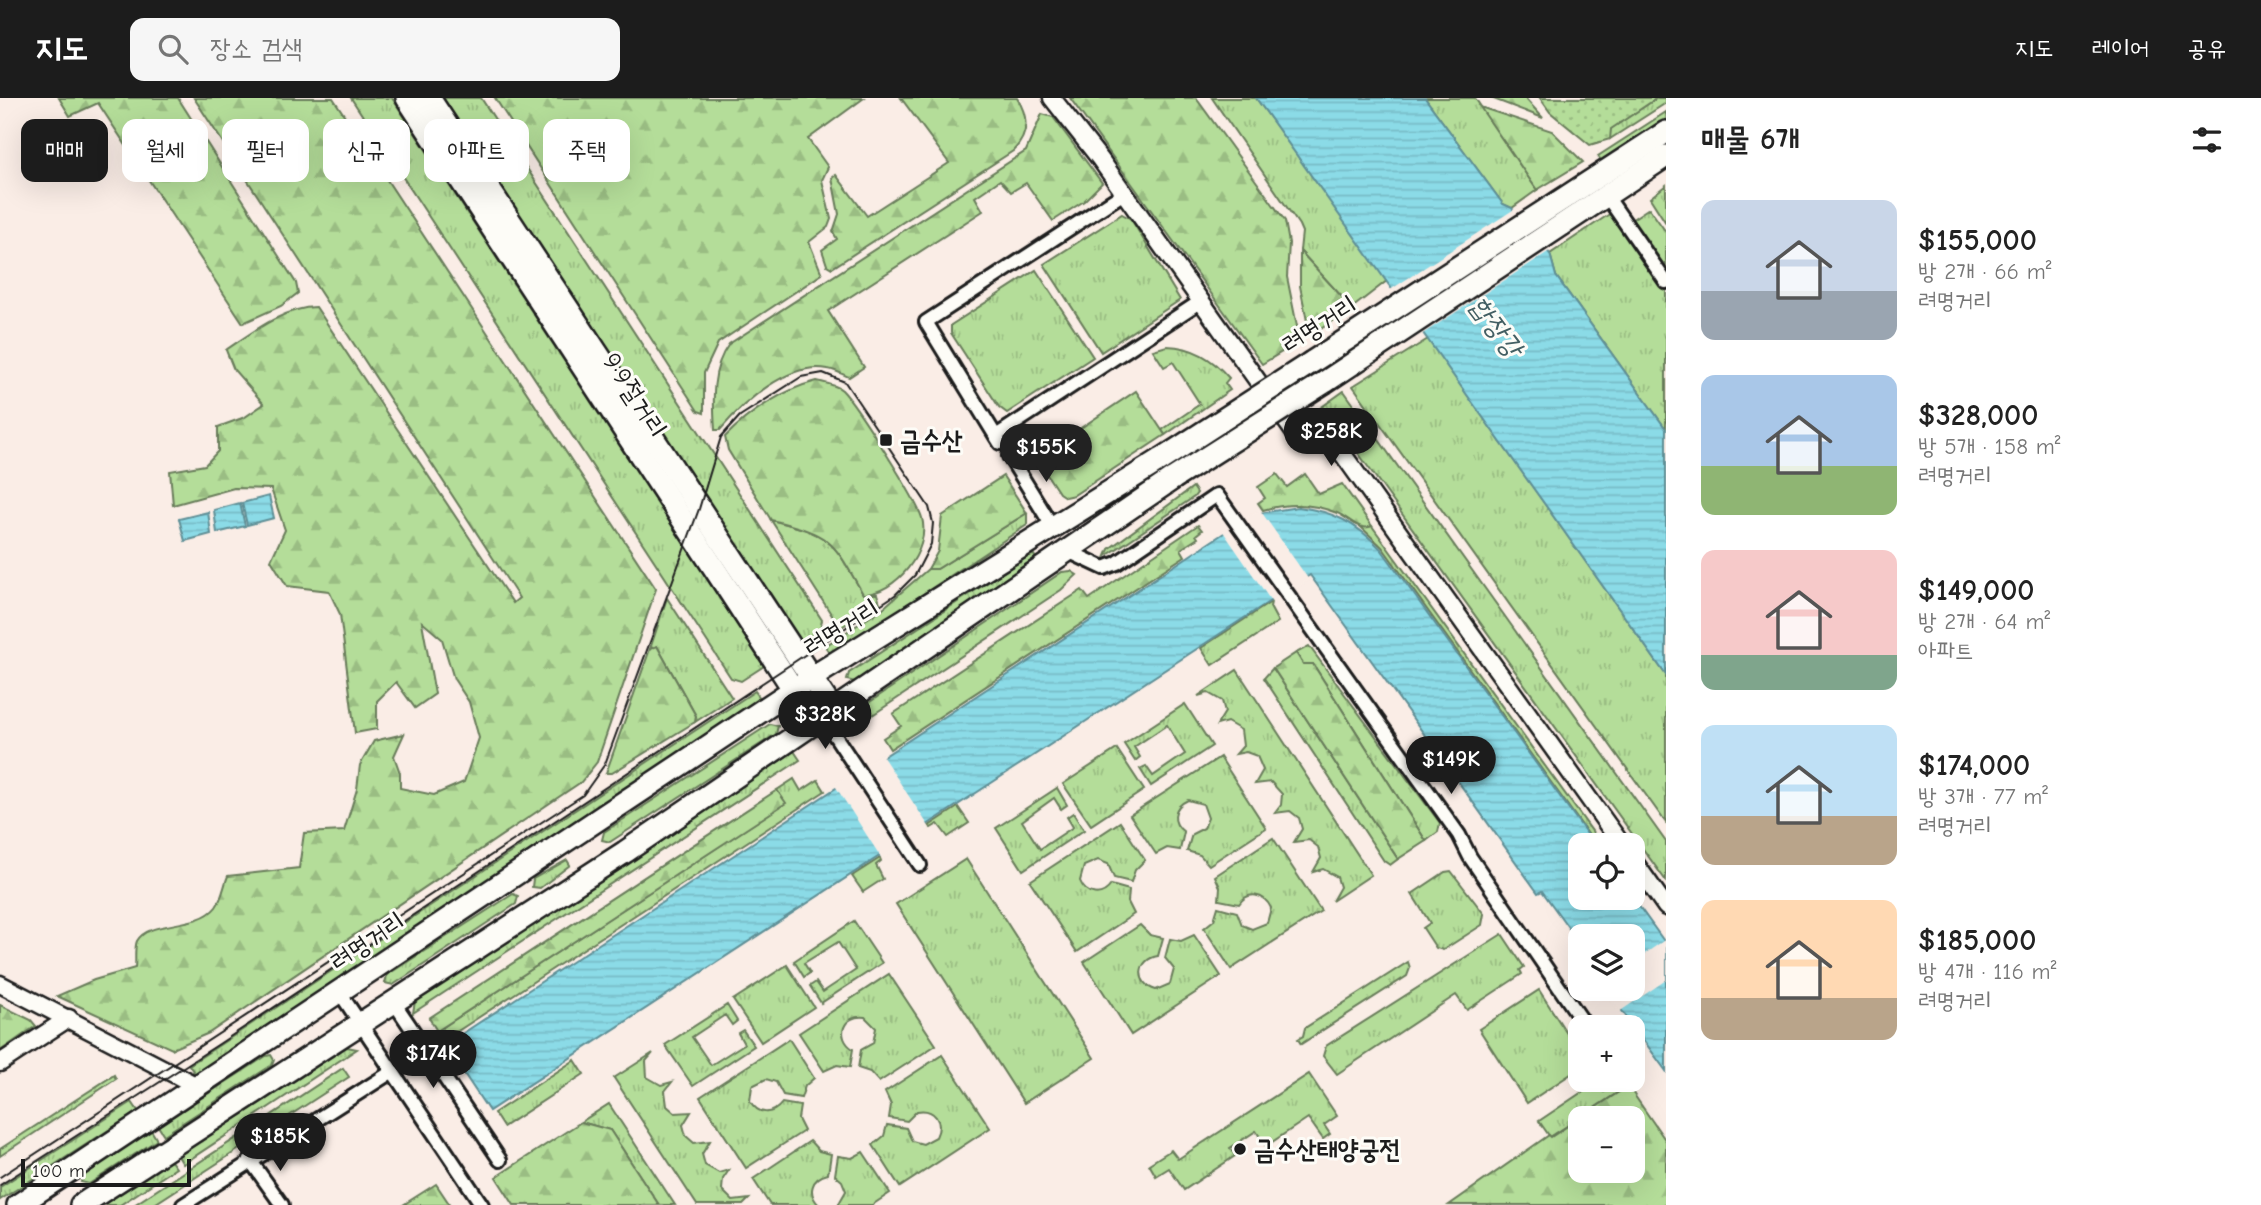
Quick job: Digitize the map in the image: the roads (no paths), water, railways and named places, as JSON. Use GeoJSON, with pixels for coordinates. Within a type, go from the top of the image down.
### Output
{"type":"FeatureCollection","features":[{"type":"Feature","properties":{"kind":"highway","name":"9·9절거리"},"geometry":{"type":"LineString","coordinates":[[407,98],[803,684]]}},
{"type":"Feature","properties":{"kind":"highway","name":"9·9절거리"},"geometry":{"type":"LineString","coordinates":[[429,98],[825,718]]}},
{"type":"Feature","properties":{"kind":"highway","name":"려명거리"},"geometry":{"type":"LineString","coordinates":[[81,1205],[825,718],[1174,478],[1352,364],[1596,194],[1666,132]]}},
{"type":"Feature","properties":{"kind":"highway","name":"려명거리"},"geometry":{"type":"LineString","coordinates":[[18,1205],[803,684],[1054,528],[1340,344],[1666,156]]}},
{"type":"Feature","properties":{"kind":"street"},"geometry":{"type":"LineString","coordinates":[[1052,98],[1124,193],[1296,435],[1304,438],[1321,434],[1332,439],[1613,833]]}},
{"type":"Feature","properties":{"kind":"street"},"geometry":{"type":"LineString","coordinates":[[1124,193],[926,322],[998,440],[1201,301]]}},
{"type":"Feature","properties":{"kind":"street"},"geometry":{"type":"LineString","coordinates":[[1596,194],[1666,282]]}},
{"type":"Feature","properties":{"kind":"street"},"geometry":{"type":"LineString","coordinates":[[1009,456],[1054,528]]}},
{"type":"Feature","properties":{"kind":"street"},"geometry":{"type":"LineString","coordinates":[[1068,551],[1104,568],[1117,563],[1217,495],[1459,835],[1470,857],[1578,1015]]}},
{"type":"Feature","properties":{"kind":"street"},"geometry":{"type":"LineString","coordinates":[[825,718],[920,865]]}},
{"type":"Feature","properties":{"kind":"street"},"geometry":{"type":"LineString","coordinates":[[1645,877],[1666,907]]}},
{"type":"Feature","properties":{"kind":"street"},"geometry":{"type":"LineString","coordinates":[[0,984],[199,1087]]}},
{"type":"Feature","properties":{"kind":"street"},"geometry":{"type":"LineString","coordinates":[[340,993],[482,1205]]}},
{"type":"Feature","properties":{"kind":"street"},"geometry":{"type":"LineString","coordinates":[[393,1001],[500,1160]]}},
{"type":"Feature","properties":{"kind":"street"},"geometry":{"type":"LineString","coordinates":[[0,1063],[69,1018]]}},
{"type":"Feature","properties":{"kind":"street"},"geometry":{"type":"LineString","coordinates":[[183,1205],[393,1071]]}},
{"type":"Feature","properties":{"kind":"street"},"geometry":{"type":"LineString","coordinates":[[250,1160],[282,1205]]}},
{"type":"Feature","properties":{"kind":"water","name":"합장강"},"geometry":{"type":"Polygon","coordinates":[[[1256,98],[1425,98],[1503,204],[1512,208],[1550,254],[1556,276],[1666,429],[1666,675],[1256,98]]]}},
{"type":"Feature","properties":{"kind":"water"},"geometry":{"type":"Polygon","coordinates":[[[269,496],[274,518],[247,525],[242,503],[269,496]]]}},
{"type":"Feature","properties":{"kind":"water"},"geometry":{"type":"Polygon","coordinates":[[[240,503],[245,526],[217,533],[214,510],[240,503]]]}},
{"type":"Feature","properties":{"kind":"water"},"geometry":{"type":"Polygon","coordinates":[[[1298,507],[1333,515],[1353,525],[1381,549],[1586,833],[1568,833],[1568,910],[1642,910],[1666,944],[1666,1071],[1645,1042],[1645,1015],[1625,1015],[1615,1001],[1645,1001],[1645,924],[1568,924],[1568,927],[1542,891],[1538,893],[1310,575],[489,1111],[445,1045],[1224,533],[1260,513],[1298,507]]]}},
{"type":"Feature","properties":{"kind":"water"},"geometry":{"type":"Polygon","coordinates":[[[208,512],[211,534],[185,541],[179,519],[208,512]]]}},
{"type":"Feature","properties":{"kind":"tram line"},"geometry":{"type":"LineString","coordinates":[[0,1177],[583,795],[605,764],[699,509],[721,437],[740,416],[801,377],[823,373],[845,382],[929,507],[933,523],[931,544],[915,575],[895,595],[219,1044],[0,1185]]}},
{"type":"Feature","properties":{"kind":"place","name":"금수산"},"geometry":{"type":"Point","coordinates":[886,440]}},
{"type":"Feature","properties":{"kind":"place","name":"금수산태양궁전"},"geometry":{"type":"Point","coordinates":[1240,1149]}}]}
